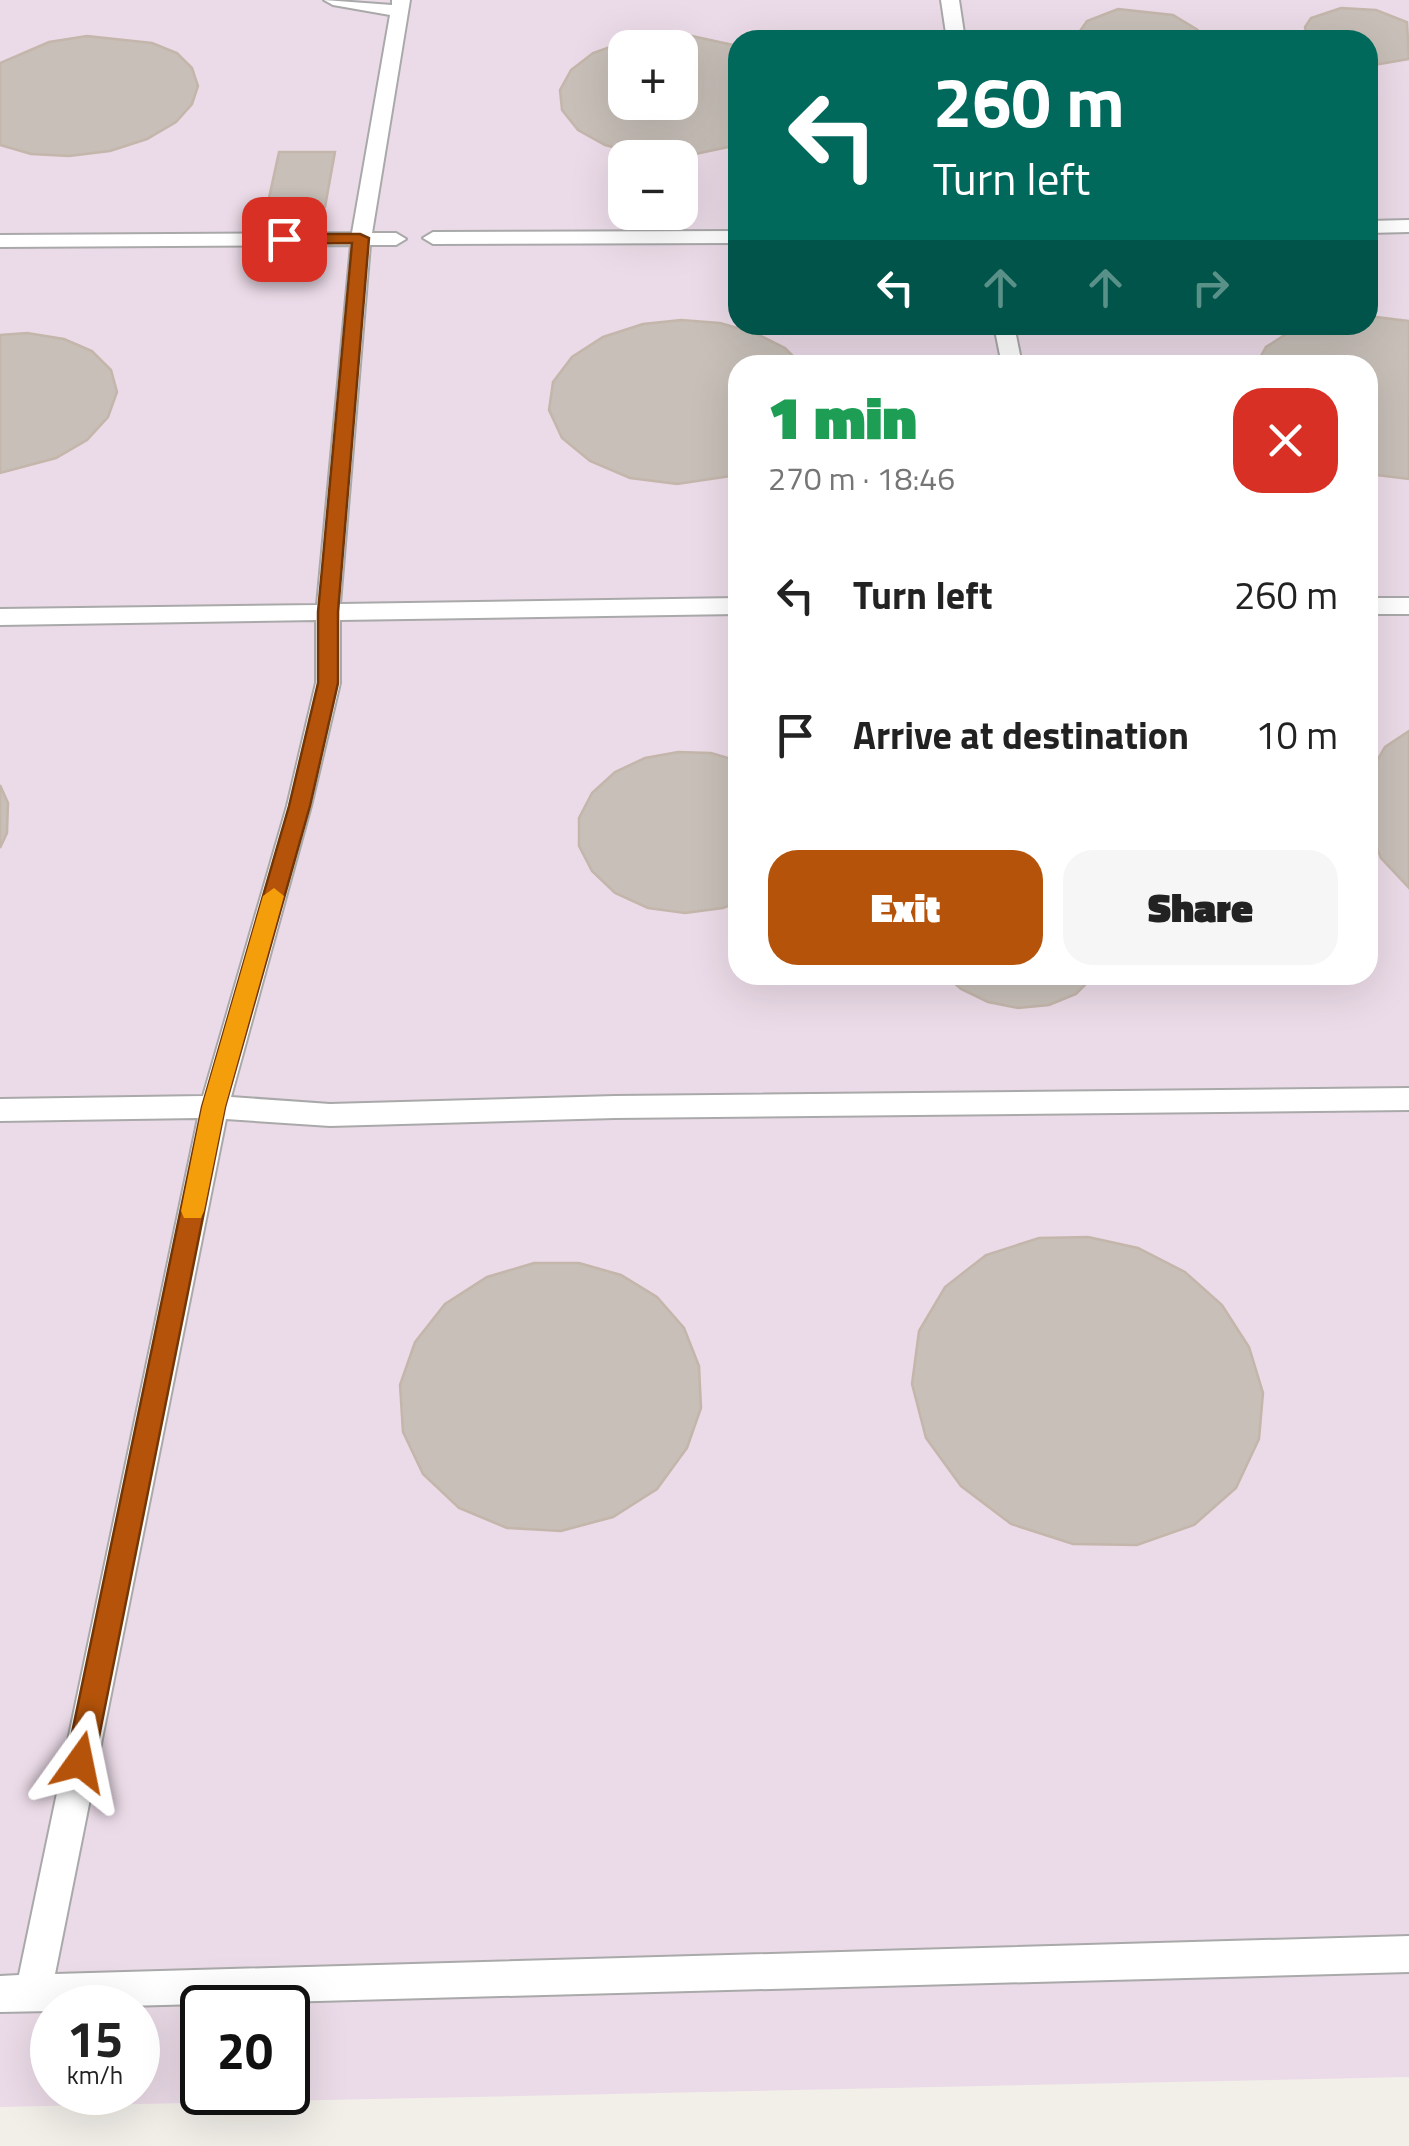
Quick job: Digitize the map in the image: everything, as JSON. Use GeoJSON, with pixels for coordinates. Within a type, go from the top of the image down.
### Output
{"type":"FeatureCollection","features":[{"type":"Feature","properties":{"kind":"lane"},"geometry":{"type":"LineString","coordinates":[[332,0],[400,6],[360,238],[328,612],[328,683],[214,1107],[17,1993],[1409,1954]]}},
{"type":"Feature","properties":{"kind":"lane"},"geometry":{"type":"LineString","coordinates":[[950,0],[954,30]]}},
{"type":"Feature","properties":{"kind":"lane"},"geometry":{"type":"LineString","coordinates":[[1378,227],[1409,226]]}},
{"type":"Feature","properties":{"kind":"lane"},"geometry":{"type":"LineString","coordinates":[[433,238],[728,237]]}},
{"type":"Feature","properties":{"kind":"lane"},"geometry":{"type":"LineString","coordinates":[[0,242],[396,238]]}},
{"type":"Feature","properties":{"kind":"lane"},"geometry":{"type":"LineString","coordinates":[[0,617],[728,606]]}},
{"type":"Feature","properties":{"kind":"lane"},"geometry":{"type":"LineString","coordinates":[[1378,606],[1409,606]]}},
{"type":"Feature","properties":{"kind":"lane"},"geometry":{"type":"LineString","coordinates":[[0,1110],[214,1107],[330,1115],[615,1106],[1409,1099]]}},
{"type":"Feature","properties":{"kind":"shaded area"},"geometry":{"type":"Polygon","coordinates":[[[0,0],[1409,0],[1409,2077],[310,2100],[310,1985],[180,1985],[180,2103],[160,2104],[160,1985],[30,1985],[30,2106],[0,2107],[0,0]]]}},
{"type":"Feature","properties":{"kind":"building"},"geometry":{"type":"Polygon","coordinates":[[[1341,8],[1376,10],[1407,22],[1409,59],[1378,64],[1378,30],[1305,30],[1311,18],[1341,8]]]}},
{"type":"Feature","properties":{"kind":"building"},"geometry":{"type":"Polygon","coordinates":[[[1118,9],[1173,15],[1198,30],[1081,30],[1087,21],[1118,9]]]}},
{"type":"Feature","properties":{"kind":"building"},"geometry":{"type":"Polygon","coordinates":[[[87,36],[152,43],[177,53],[192,68],[198,86],[192,104],[176,122],[147,139],[110,151],[69,156],[31,154],[0,145],[0,63],[49,42],[87,36]]]}},
{"type":"Feature","properties":{"kind":"building"},"geometry":{"type":"Polygon","coordinates":[[[698,37],[728,44],[728,147],[698,153],[698,140],[608,140],[605,145],[578,130],[562,110],[560,90],[571,70],[593,53],[608,48],[608,120],[698,120],[698,37]]]}},
{"type":"Feature","properties":{"kind":"building"},"geometry":{"type":"Polygon","coordinates":[[[279,152],[335,152],[325,207],[267,207],[279,152]]]}},
{"type":"Feature","properties":{"kind":"building"},"geometry":{"type":"Polygon","coordinates":[[[1378,317],[1409,321],[1409,479],[1378,475],[1378,355],[1262,355],[1266,347],[1285,335],[1378,335],[1378,317]]]}},
{"type":"Feature","properties":{"kind":"building"},"geometry":{"type":"Polygon","coordinates":[[[681,320],[720,323],[728,325],[728,335],[759,335],[792,355],[728,355],[728,476],[677,484],[630,478],[590,461],[562,438],[549,410],[553,382],[572,357],[603,337],[643,324],[681,320]]]}},
{"type":"Feature","properties":{"kind":"building"},"geometry":{"type":"Polygon","coordinates":[[[27,333],[64,339],[92,351],[111,370],[117,392],[108,417],[87,440],[56,458],[0,473],[0,335],[27,333]]]}},
{"type":"Feature","properties":{"kind":"building"},"geometry":{"type":"Polygon","coordinates":[[[1409,731],[1409,888],[1378,851],[1378,759],[1385,747],[1409,731]]]}},
{"type":"Feature","properties":{"kind":"building"},"geometry":{"type":"Polygon","coordinates":[[[678,752],[728,758],[728,906],[685,913],[648,908],[615,893],[592,871],[579,846],[579,818],[592,793],[615,772],[645,758],[678,752]]]}},
{"type":"Feature","properties":{"kind":"building"},"geometry":{"type":"Polygon","coordinates":[[[0,785],[8,803],[7,833],[0,848],[0,785]]]}},
{"type":"Feature","properties":{"kind":"building"},"geometry":{"type":"Polygon","coordinates":[[[956,985],[1085,985],[1076,994],[1049,1005],[1018,1008],[988,1002],[956,985]]]}},
{"type":"Feature","properties":{"kind":"building"},"geometry":{"type":"Polygon","coordinates":[[[1088,1237],[1138,1248],[1185,1272],[1222,1305],[1249,1347],[1263,1393],[1259,1439],[1236,1488],[1194,1525],[1137,1545],[1073,1544],[1011,1524],[961,1486],[926,1438],[912,1384],[919,1331],[945,1287],[986,1255],[1039,1238],[1088,1237]]]}},
{"type":"Feature","properties":{"kind":"building"},"geometry":{"type":"Polygon","coordinates":[[[534,1263],[579,1263],[621,1275],[657,1297],[684,1328],[699,1366],[701,1408],[687,1448],[657,1489],[613,1517],[561,1531],[507,1528],[459,1508],[423,1474],[403,1432],[400,1385],[415,1342],[445,1304],[487,1277],[534,1263]]]}},
{"type":"Feature","properties":{"kind":"slow traffic"},"geometry":{"type":"LineString","coordinates":[[192,1211],[214,1107],[274,896]]}},
{"type":"Feature","properties":{"kind":"route"},"geometry":{"type":"LineString","coordinates":[[80,1762],[214,1107],[299,806],[328,683],[328,612],[360,238],[284,239]]}}]}
